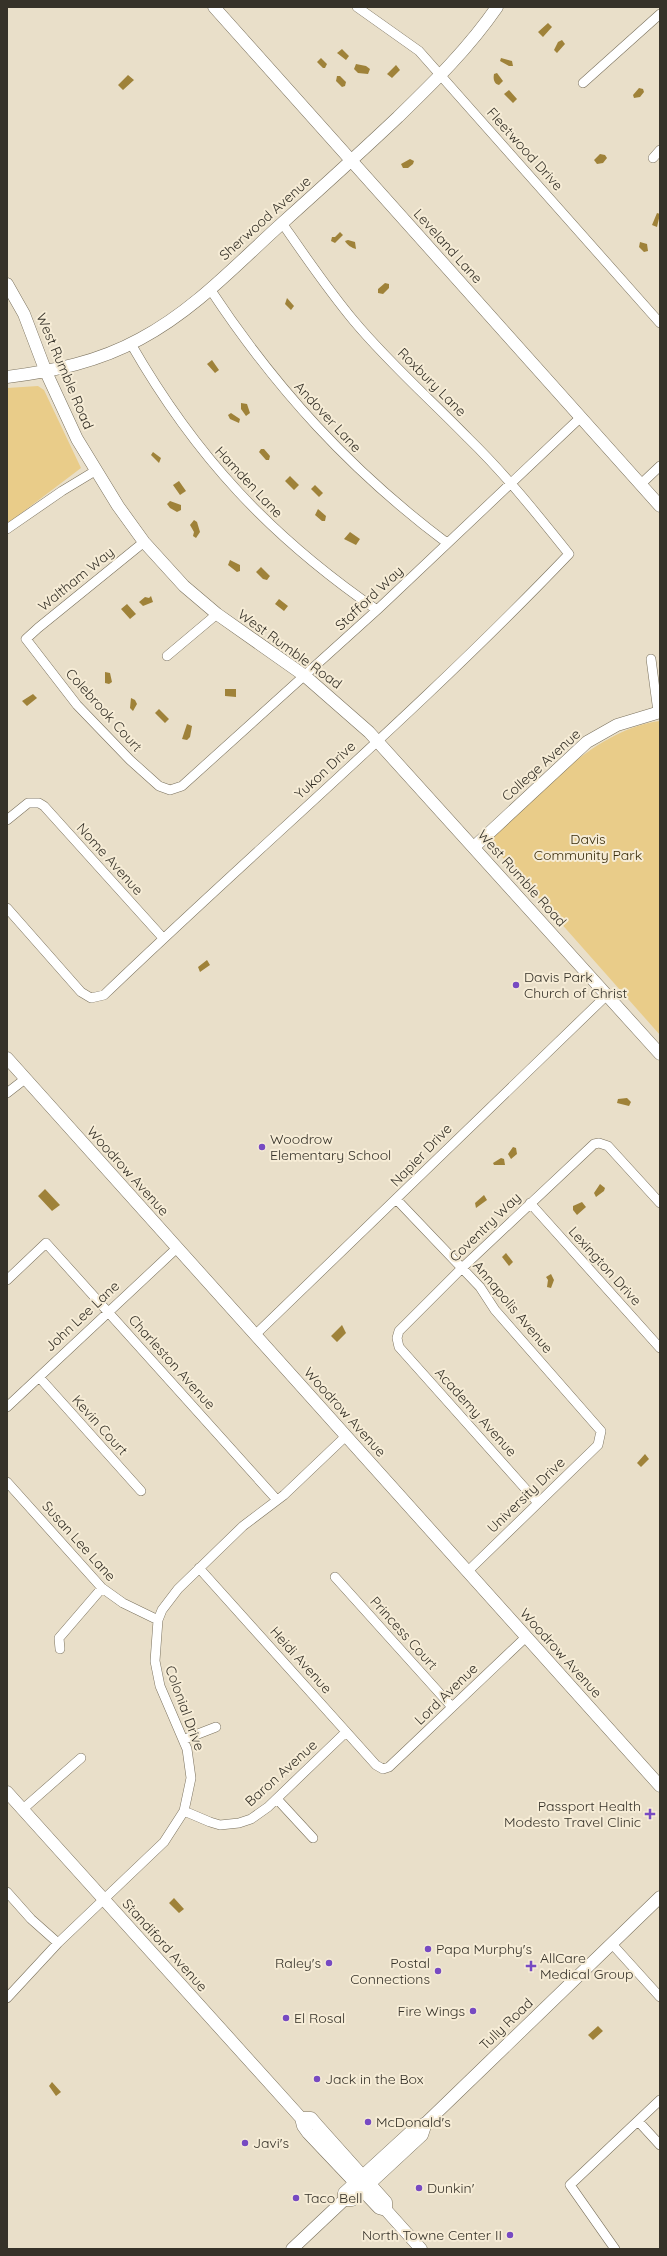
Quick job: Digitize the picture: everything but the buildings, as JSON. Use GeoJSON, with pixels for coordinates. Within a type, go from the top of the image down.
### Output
{"type":"FeatureCollection","features":[{"type":"Feature","properties":{"kind":"street","name":"Leveland Lane"},"geometry":{"type":"LineString","coordinates":[[214,7],[660,506]]}},
{"type":"Feature","properties":{"kind":"street","name":"Sherwood Avenue"},"geometry":{"type":"LineString","coordinates":[[7,378],[46,372],[85,362],[131,344],[164,325],[210,289],[352,161],[441,76],[468,46],[497,7]]}},
{"type":"Feature","properties":{"kind":"street","name":"Fleetwood Drive"},"geometry":{"type":"LineString","coordinates":[[360,8],[406,40],[419,51],[660,323]]}},
{"type":"Feature","properties":{"kind":"street"},"geometry":{"type":"LineString","coordinates":[[583,83],[660,14]]}},
{"type":"Feature","properties":{"kind":"street"},"geometry":{"type":"LineString","coordinates":[[653,158],[660,150]]}},
{"type":"Feature","properties":{"kind":"street","name":"Roxbury Lane"},"geometry":{"type":"LineString","coordinates":[[282,223],[328,289],[383,354],[469,438],[511,484],[569,554]]}},
{"type":"Feature","properties":{"kind":"street","name":"West Rumble Road"},"geometry":{"type":"LineString","coordinates":[[7,284],[24,314],[46,372],[71,427],[95,470],[144,542],[184,586],[217,614],[305,676],[378,741],[660,1054]]}},
{"type":"Feature","properties":{"kind":"street","name":"Andover Lane"},"geometry":{"type":"LineString","coordinates":[[210,289],[256,356],[304,414],[363,473],[448,543]]}},
{"type":"Feature","properties":{"kind":"street","name":"Hamden Lane"},"geometry":{"type":"LineString","coordinates":[[131,344],[183,426],[234,490],[284,539],[313,564],[377,610]]}},
{"type":"Feature","properties":{"kind":"street","name":"Stafford Way"},"geometry":{"type":"LineString","coordinates":[[170,790],[182,786],[305,676],[511,484],[581,416]]}},
{"type":"Feature","properties":{"kind":"street"},"geometry":{"type":"LineString","coordinates":[[641,484],[660,466]]}},
{"type":"Feature","properties":{"kind":"street"},"geometry":{"type":"LineString","coordinates":[[7,529],[95,470]]}},
{"type":"Feature","properties":{"kind":"street","name":"Waltham Way"},"geometry":{"type":"LineString","coordinates":[[26,639],[144,542]]}},
{"type":"Feature","properties":{"kind":"street","name":"Yukon Drive"},"geometry":{"type":"LineString","coordinates":[[7,908],[81,992],[93,998],[104,995],[163,938],[378,741],[524,602],[569,554]]}},
{"type":"Feature","properties":{"kind":"street"},"geometry":{"type":"LineString","coordinates":[[167,656],[217,614]]}},
{"type":"Feature","properties":{"kind":"street","name":"Colebrook Court"},"geometry":{"type":"LineString","coordinates":[[26,639],[68,694],[102,732],[159,786],[170,790]]}},
{"type":"Feature","properties":{"kind":"street"},"geometry":{"type":"LineString","coordinates":[[651,659],[659,712]]}},
{"type":"Feature","properties":{"kind":"street","name":"College Avenue"},"geometry":{"type":"LineString","coordinates":[[474,847],[587,742],[617,725],[659,712]]}},
{"type":"Feature","properties":{"kind":"street","name":"Nome Avenue"},"geometry":{"type":"LineString","coordinates":[[7,820],[22,806],[33,802],[44,806],[163,938]]}},
{"type":"Feature","properties":{"kind":"street","name":"Napier Drive"},"geometry":{"type":"LineString","coordinates":[[255,1335],[397,1200],[444,1150],[607,995]]}},
{"type":"Feature","properties":{"kind":"street","name":"Woodrow Avenue"},"geometry":{"type":"LineString","coordinates":[[7,1058],[660,1786]]}},
{"type":"Feature","properties":{"kind":"street"},"geometry":{"type":"LineString","coordinates":[[7,1093],[25,1078]]}},
{"type":"Feature","properties":{"kind":"street","name":"Coventry Way"},"geometry":{"type":"LineString","coordinates":[[397,1338],[402,1326],[590,1146],[599,1143],[608,1146],[660,1203]]}},
{"type":"Feature","properties":{"kind":"street","name":"Annapolis Avenue"},"geometry":{"type":"LineString","coordinates":[[397,1200],[480,1287],[499,1315],[598,1426],[601,1436]]}},
{"type":"Feature","properties":{"kind":"street","name":"Lexington Drive"},"geometry":{"type":"LineString","coordinates":[[530,1204],[660,1348]]}},
{"type":"Feature","properties":{"kind":"street","name":"Charleston Avenue"},"geometry":{"type":"LineString","coordinates":[[7,1280],[46,1243],[277,1500]]}},
{"type":"Feature","properties":{"kind":"street","name":"John Lee Lane"},"geometry":{"type":"LineString","coordinates":[[7,1407],[107,1311],[177,1248]]}},
{"type":"Feature","properties":{"kind":"street","name":"Academy Avenue"},"geometry":{"type":"LineString","coordinates":[[397,1338],[400,1347],[538,1503]]}},
{"type":"Feature","properties":{"kind":"street","name":"Kevin Court"},"geometry":{"type":"LineString","coordinates":[[38,1377],[141,1491]]}},
{"type":"Feature","properties":{"kind":"street","name":"Colonial Drive"},"geometry":{"type":"LineString","coordinates":[[7,1998],[58,1943],[164,1842],[184,1811],[191,1778],[190,1765],[185,1739],[165,1698],[156,1671],[154,1649],[158,1620],[170,1598],[199,1568],[251,1519],[277,1500],[346,1436]]}},
{"type":"Feature","properties":{"kind":"street","name":"University Drive"},"geometry":{"type":"LineString","coordinates":[[467,1572],[598,1445],[601,1436]]}},
{"type":"Feature","properties":{"kind":"street","name":"Susan Lee Lane"},"geometry":{"type":"LineString","coordinates":[[7,1482],[102,1588],[123,1603],[158,1620]]}},
{"type":"Feature","properties":{"kind":"street","name":"Heidi Avenue"},"geometry":{"type":"LineString","coordinates":[[199,1568],[376,1765],[383,1769]]}},
{"type":"Feature","properties":{"kind":"street","name":"Princess Court"},"geometry":{"type":"LineString","coordinates":[[335,1577],[452,1706]]}},
{"type":"Feature","properties":{"kind":"street"},"geometry":{"type":"LineString","coordinates":[[60,1648],[59,1638],[102,1588]]}},
{"type":"Feature","properties":{"kind":"street","name":"Lord Avenue"},"geometry":{"type":"LineString","coordinates":[[383,1769],[389,1767],[526,1637]]}},
{"type":"Feature","properties":{"kind":"street"},"geometry":{"type":"LineString","coordinates":[[185,1739],[216,1728]]}},
{"type":"Feature","properties":{"kind":"street","name":"Baron Avenue"},"geometry":{"type":"LineString","coordinates":[[184,1811],[210,1822],[229,1825],[251,1819],[260,1814],[277,1799],[346,1732]]}},
{"type":"Feature","properties":{"kind":"street"},"geometry":{"type":"LineString","coordinates":[[23,1809],[81,1758]]}},
{"type":"Feature","properties":{"kind":"street","name":"Standiford Avenue"},"geometry":{"type":"LineString","coordinates":[[7,1792],[301,2118],[311,2118],[363,2184],[378,2208],[386,2210],[421,2249]]}},
{"type":"Feature","properties":{"kind":"street"},"geometry":{"type":"LineString","coordinates":[[277,1799],[313,1838]]}},
{"type":"Feature","properties":{"kind":"street"},"geometry":{"type":"LineString","coordinates":[[7,1892],[31,1919],[58,1943]]}},
{"type":"Feature","properties":{"kind":"street","name":"Tully Road"},"geometry":{"type":"LineString","coordinates":[[292,2249],[344,2200],[351,2200],[363,2184],[422,2135],[426,2123],[660,1897]]}},
{"type":"Feature","properties":{"kind":"street"},"geometry":{"type":"LineString","coordinates":[[612,1944],[660,1997]]}},
{"type":"Feature","properties":{"kind":"street"},"geometry":{"type":"LineString","coordinates":[[616,2249],[570,2185],[660,2100]]}},
{"type":"Feature","properties":{"kind":"street"},"geometry":{"type":"LineString","coordinates":[[638,2121],[660,2145]]}},
{"type":"Feature","properties":{"kind":"green space"},"geometry":{"type":"Polygon","coordinates":[[[38,386],[44,390],[81,468],[7,524],[7,388],[38,386]]]}},
{"type":"Feature","properties":{"kind":"green space","name":"Davis Community Park"},"geometry":{"type":"Polygon","coordinates":[[[660,721],[660,1035],[488,841],[546,786],[589,751],[612,737],[636,727],[660,721]]]}},
{"type":"Feature","properties":{"kind":"shaded area"},"geometry":{"type":"Polygon","coordinates":[[[548,23],[552,27],[543,37],[538,32],[548,23]]]}},
{"type":"Feature","properties":{"kind":"shaded area"},"geometry":{"type":"Polygon","coordinates":[[[562,40],[565,44],[557,53],[554,50],[558,42],[562,40]]]}},
{"type":"Feature","properties":{"kind":"shaded area"},"geometry":{"type":"Polygon","coordinates":[[[342,49],[349,56],[346,60],[337,53],[342,49]]]}},
{"type":"Feature","properties":{"kind":"shaded area"},"geometry":{"type":"Polygon","coordinates":[[[321,58],[327,64],[325,68],[317,62],[321,58]]]}},
{"type":"Feature","properties":{"kind":"shaded area"},"geometry":{"type":"Polygon","coordinates":[[[501,58],[512,61],[513,66],[509,66],[500,61],[501,58]]]}},
{"type":"Feature","properties":{"kind":"shaded area"},"geometry":{"type":"Polygon","coordinates":[[[356,64],[366,66],[370,69],[368,74],[358,73],[354,69],[356,64]]]}},
{"type":"Feature","properties":{"kind":"shaded area"},"geometry":{"type":"Polygon","coordinates":[[[396,65],[400,70],[392,78],[387,74],[396,65]]]}},
{"type":"Feature","properties":{"kind":"shaded area"},"geometry":{"type":"Polygon","coordinates":[[[497,73],[503,81],[499,85],[496,84],[494,79],[494,74],[497,73]]]}},
{"type":"Feature","properties":{"kind":"shaded area"},"geometry":{"type":"Polygon","coordinates":[[[128,75],[134,80],[123,90],[118,85],[128,75]]]}},
{"type":"Feature","properties":{"kind":"shaded area"},"geometry":{"type":"Polygon","coordinates":[[[337,76],[340,76],[346,82],[345,86],[342,87],[336,81],[337,76]]]}},
{"type":"Feature","properties":{"kind":"shaded area"},"geometry":{"type":"Polygon","coordinates":[[[639,88],[643,89],[644,92],[640,97],[634,98],[633,95],[639,88]]]}},
{"type":"Feature","properties":{"kind":"shaded area"},"geometry":{"type":"Polygon","coordinates":[[[509,90],[517,99],[513,103],[504,94],[509,90]]]}},
{"type":"Feature","properties":{"kind":"shaded area"},"geometry":{"type":"Polygon","coordinates":[[[600,154],[605,155],[607,158],[603,163],[597,164],[594,160],[600,154]]]}},
{"type":"Feature","properties":{"kind":"shaded area"},"geometry":{"type":"Polygon","coordinates":[[[410,159],[414,161],[413,164],[408,168],[403,168],[401,164],[410,159]]]}},
{"type":"Feature","properties":{"kind":"shaded area"},"geometry":{"type":"Polygon","coordinates":[[[657,213],[660,214],[657,227],[652,225],[657,213]]]}},
{"type":"Feature","properties":{"kind":"shaded area"},"geometry":{"type":"Polygon","coordinates":[[[340,232],[343,235],[335,243],[331,241],[332,237],[335,237],[340,232]]]}},
{"type":"Feature","properties":{"kind":"shaded area"},"geometry":{"type":"Polygon","coordinates":[[[348,240],[355,242],[356,249],[347,244],[345,241],[348,240]]]}},
{"type":"Feature","properties":{"kind":"shaded area"},"geometry":{"type":"Polygon","coordinates":[[[640,242],[647,244],[648,251],[644,252],[639,247],[640,242]]]}},
{"type":"Feature","properties":{"kind":"shaded area"},"geometry":{"type":"Polygon","coordinates":[[[385,283],[389,284],[389,288],[383,294],[378,293],[378,289],[385,283]]]}},
{"type":"Feature","properties":{"kind":"shaded area"},"geometry":{"type":"Polygon","coordinates":[[[287,298],[294,306],[291,310],[285,304],[287,298]]]}},
{"type":"Feature","properties":{"kind":"shaded area"},"geometry":{"type":"Polygon","coordinates":[[[212,360],[219,370],[215,373],[207,364],[212,360]]]}},
{"type":"Feature","properties":{"kind":"shaded area"},"geometry":{"type":"Polygon","coordinates":[[[241,403],[247,404],[250,413],[246,416],[241,409],[241,403]]]}},
{"type":"Feature","properties":{"kind":"shaded area"},"geometry":{"type":"Polygon","coordinates":[[[231,413],[240,419],[239,423],[230,419],[228,415],[231,413]]]}},
{"type":"Feature","properties":{"kind":"shaded area"},"geometry":{"type":"Polygon","coordinates":[[[261,449],[264,449],[270,456],[269,460],[266,460],[259,452],[261,449]]]}},
{"type":"Feature","properties":{"kind":"shaded area"},"geometry":{"type":"Polygon","coordinates":[[[153,452],[161,458],[159,463],[151,455],[153,452]]]}},
{"type":"Feature","properties":{"kind":"shaded area"},"geometry":{"type":"Polygon","coordinates":[[[290,476],[299,485],[294,490],[285,481],[290,476]]]}},
{"type":"Feature","properties":{"kind":"shaded area"},"geometry":{"type":"Polygon","coordinates":[[[179,481],[186,491],[180,495],[173,485],[179,481]]]}},
{"type":"Feature","properties":{"kind":"shaded area"},"geometry":{"type":"Polygon","coordinates":[[[315,485],[323,493],[319,497],[311,489],[315,485]]]}},
{"type":"Feature","properties":{"kind":"shaded area"},"geometry":{"type":"Polygon","coordinates":[[[170,501],[181,505],[181,510],[177,512],[170,508],[167,504],[170,501]]]}},
{"type":"Feature","properties":{"kind":"shaded area"},"geometry":{"type":"Polygon","coordinates":[[[318,509],[326,516],[325,521],[322,521],[315,515],[318,509]]]}},
{"type":"Feature","properties":{"kind":"shaded area"},"geometry":{"type":"Polygon","coordinates":[[[194,520],[197,522],[200,532],[196,538],[193,536],[194,532],[190,525],[194,520]]]}},
{"type":"Feature","properties":{"kind":"shaded area"},"geometry":{"type":"Polygon","coordinates":[[[350,532],[360,539],[356,545],[344,539],[350,532]]]}},
{"type":"Feature","properties":{"kind":"shaded area"},"geometry":{"type":"Polygon","coordinates":[[[230,560],[240,565],[240,571],[237,572],[228,565],[230,560]]]}},
{"type":"Feature","properties":{"kind":"shaded area"},"geometry":{"type":"Polygon","coordinates":[[[261,567],[270,576],[267,580],[263,579],[256,572],[261,567]]]}},
{"type":"Feature","properties":{"kind":"shaded area"},"geometry":{"type":"Polygon","coordinates":[[[151,596],[153,602],[143,606],[139,602],[145,597],[149,598],[151,596]]]}},
{"type":"Feature","properties":{"kind":"shaded area"},"geometry":{"type":"Polygon","coordinates":[[[279,599],[288,606],[284,611],[275,604],[279,599]]]}},
{"type":"Feature","properties":{"kind":"shaded area"},"geometry":{"type":"Polygon","coordinates":[[[127,604],[136,614],[130,619],[121,609],[127,604]]]}},
{"type":"Feature","properties":{"kind":"shaded area"},"geometry":{"type":"Polygon","coordinates":[[[105,672],[110,673],[112,682],[109,684],[105,683],[105,672]]]}},
{"type":"Feature","properties":{"kind":"shaded area"},"geometry":{"type":"Polygon","coordinates":[[[225,689],[236,689],[236,697],[225,696],[225,689]]]}},
{"type":"Feature","properties":{"kind":"shaded area"},"geometry":{"type":"Polygon","coordinates":[[[33,694],[37,698],[27,706],[22,701],[33,694]]]}},
{"type":"Feature","properties":{"kind":"shaded area"},"geometry":{"type":"Polygon","coordinates":[[[131,698],[135,700],[137,704],[133,711],[130,708],[131,698]]]}},
{"type":"Feature","properties":{"kind":"shaded area"},"geometry":{"type":"Polygon","coordinates":[[[159,709],[169,719],[165,723],[155,713],[159,709]]]}},
{"type":"Feature","properties":{"kind":"shaded area"},"geometry":{"type":"Polygon","coordinates":[[[187,724],[192,726],[190,737],[187,740],[182,739],[187,724]]]}},
{"type":"Feature","properties":{"kind":"shaded area"},"geometry":{"type":"Polygon","coordinates":[[[207,960],[210,965],[200,972],[198,967],[207,960]]]}},
{"type":"Feature","properties":{"kind":"shaded area"},"geometry":{"type":"Polygon","coordinates":[[[627,1098],[631,1102],[629,1106],[617,1103],[618,1099],[627,1098]]]}},
{"type":"Feature","properties":{"kind":"shaded area"},"geometry":{"type":"Polygon","coordinates":[[[513,1147],[516,1148],[517,1154],[511,1159],[508,1154],[513,1147]]]}},
{"type":"Feature","properties":{"kind":"shaded area"},"geometry":{"type":"Polygon","coordinates":[[[501,1158],[504,1159],[505,1165],[494,1165],[493,1163],[501,1158]]]}},
{"type":"Feature","properties":{"kind":"shaded area"},"geometry":{"type":"Polygon","coordinates":[[[600,1184],[605,1188],[604,1191],[596,1197],[594,1193],[600,1184]]]}},
{"type":"Feature","properties":{"kind":"shaded area"},"geometry":{"type":"Polygon","coordinates":[[[45,1189],[60,1205],[52,1211],[38,1196],[45,1189]]]}},
{"type":"Feature","properties":{"kind":"shaded area"},"geometry":{"type":"Polygon","coordinates":[[[484,1195],[487,1200],[476,1208],[475,1203],[484,1195]]]}},
{"type":"Feature","properties":{"kind":"shaded area"},"geometry":{"type":"Polygon","coordinates":[[[582,1202],[586,1207],[577,1215],[573,1210],[573,1206],[582,1202]]]}},
{"type":"Feature","properties":{"kind":"shaded area"},"geometry":{"type":"Polygon","coordinates":[[[506,1253],[513,1262],[509,1266],[502,1257],[506,1253]]]}},
{"type":"Feature","properties":{"kind":"shaded area"},"geometry":{"type":"Polygon","coordinates":[[[551,1274],[554,1280],[551,1288],[547,1287],[548,1280],[546,1277],[551,1274]]]}},
{"type":"Feature","properties":{"kind":"shaded area"},"geometry":{"type":"Polygon","coordinates":[[[342,1325],[346,1333],[337,1342],[331,1336],[342,1325]]]}},
{"type":"Feature","properties":{"kind":"shaded area"},"geometry":{"type":"Polygon","coordinates":[[[645,1454],[649,1459],[641,1467],[637,1463],[645,1454]]]}},
{"type":"Feature","properties":{"kind":"shaded area"},"geometry":{"type":"Polygon","coordinates":[[[174,1898],[184,1909],[179,1913],[169,1903],[174,1898]]]}},
{"type":"Feature","properties":{"kind":"shaded area"},"geometry":{"type":"Polygon","coordinates":[[[598,2026],[603,2031],[593,2040],[588,2035],[598,2026]]]}},
{"type":"Feature","properties":{"kind":"shaded area"},"geometry":{"type":"Polygon","coordinates":[[[52,2082],[61,2092],[56,2096],[49,2086],[52,2082]]]}},
{"type":"Feature","properties":{"kind":"place","name":"Davis Park Church of Christ"},"geometry":{"type":"Point","coordinates":[516,985]}},
{"type":"Feature","properties":{"kind":"place","name":"Woodrow Elementary School"},"geometry":{"type":"Point","coordinates":[262,1147]}},
{"type":"Feature","properties":{"kind":"place","name":"Passport Health Modesto Travel Clinic"},"geometry":{"type":"Point","coordinates":[650,1814]}},
{"type":"Feature","properties":{"kind":"place","name":"Papa Murphy's"},"geometry":{"type":"Point","coordinates":[428,1949]}},
{"type":"Feature","properties":{"kind":"place","name":"Raley's"},"geometry":{"type":"Point","coordinates":[329,1963]}},
{"type":"Feature","properties":{"kind":"place","name":"AllCare Medical Group"},"geometry":{"type":"Point","coordinates":[531,1966]}},
{"type":"Feature","properties":{"kind":"place","name":"Postal Connections"},"geometry":{"type":"Point","coordinates":[438,1971]}},
{"type":"Feature","properties":{"kind":"place","name":"Fire Wings"},"geometry":{"type":"Point","coordinates":[473,2011]}},
{"type":"Feature","properties":{"kind":"place","name":"El Rosal"},"geometry":{"type":"Point","coordinates":[286,2018]}},
{"type":"Feature","properties":{"kind":"place","name":"Jack in the Box"},"geometry":{"type":"Point","coordinates":[317,2079]}},
{"type":"Feature","properties":{"kind":"place","name":"McDonald's"},"geometry":{"type":"Point","coordinates":[368,2122]}},
{"type":"Feature","properties":{"kind":"place","name":"Javi's"},"geometry":{"type":"Point","coordinates":[245,2143]}},
{"type":"Feature","properties":{"kind":"place","name":"Dunkin'"},"geometry":{"type":"Point","coordinates":[419,2188]}},
{"type":"Feature","properties":{"kind":"place","name":"Taco Bell"},"geometry":{"type":"Point","coordinates":[296,2198]}},
{"type":"Feature","properties":{"kind":"place","name":"North Towne Center II"},"geometry":{"type":"Point","coordinates":[510,2235]}}]}
